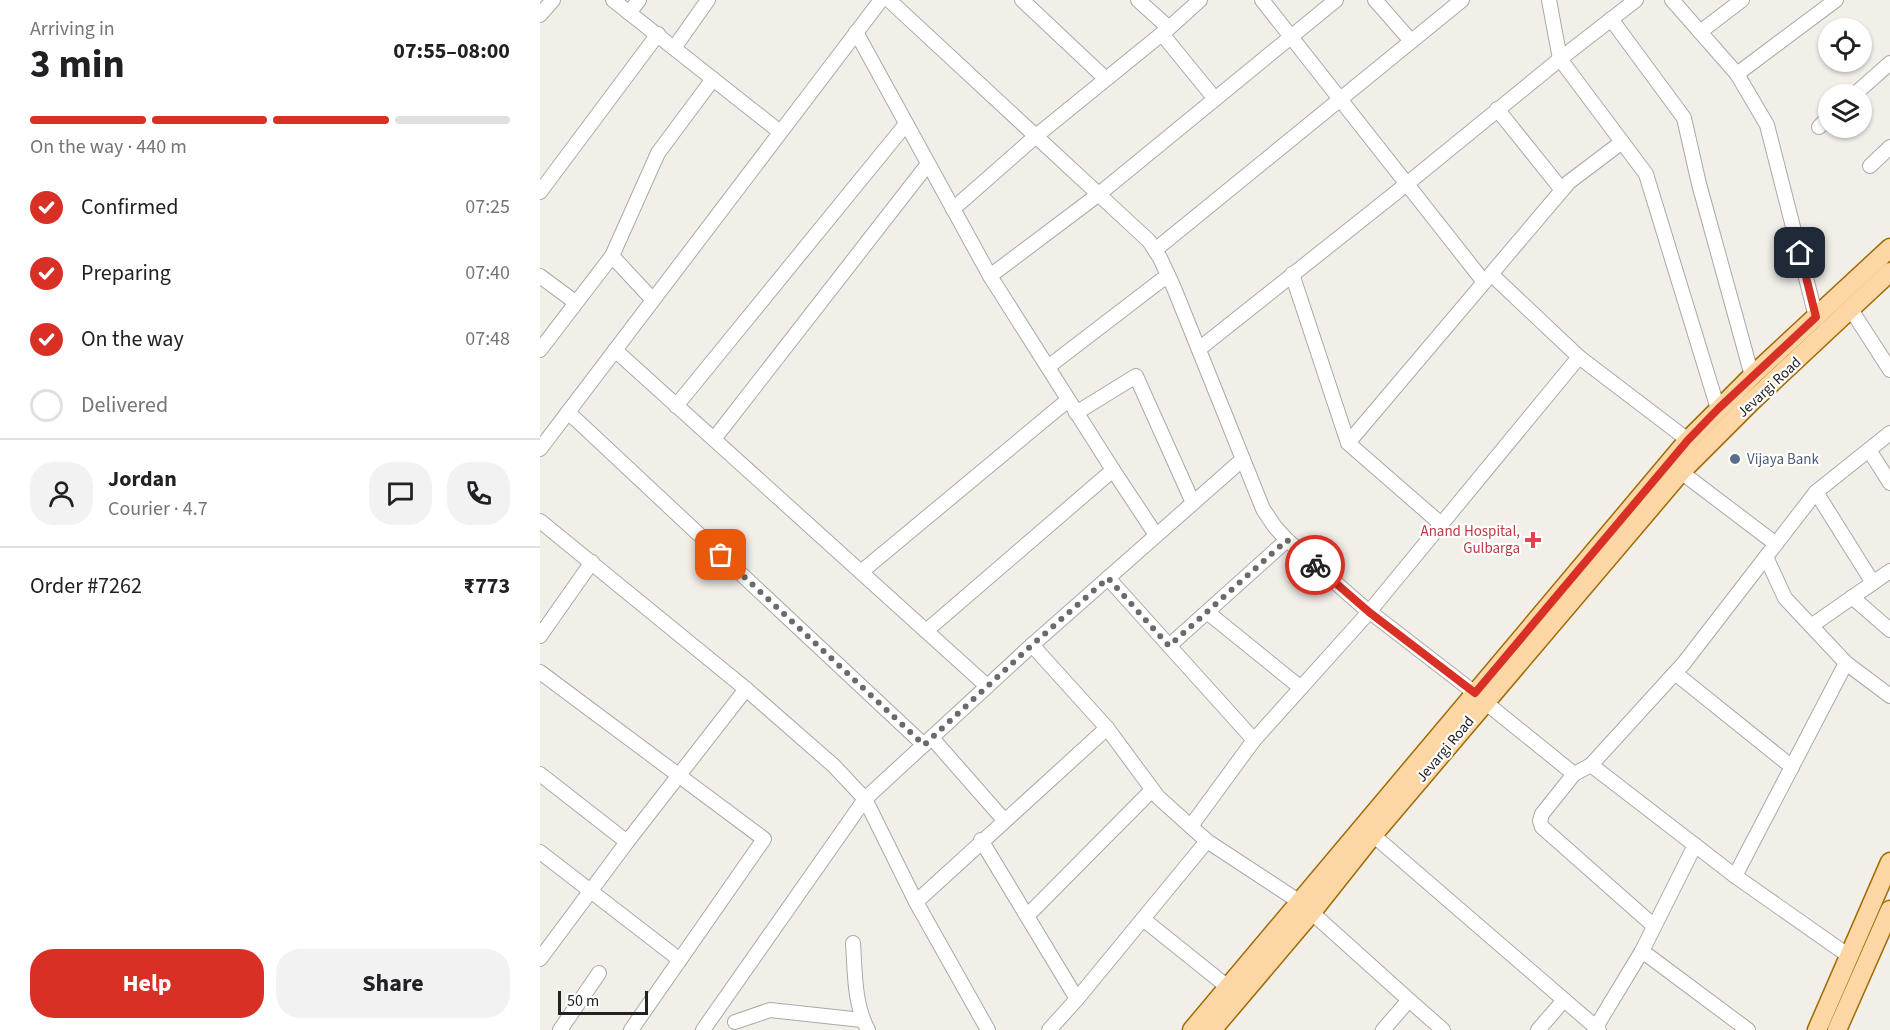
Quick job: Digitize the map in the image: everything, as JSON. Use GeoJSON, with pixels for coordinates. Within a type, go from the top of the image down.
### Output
{"type":"FeatureCollection","features":[{"type":"Feature","properties":{"kind":"main road"},"geometry":{"type":"LineString","coordinates":[[1192,1030],[1228,988],[1306,907],[1480,698],[1688,440],[1752,376],[1890,249]]}},
{"type":"Feature","properties":{"kind":"main road","name":"Jevargi Road"},"geometry":{"type":"LineString","coordinates":[[1212,1030],[1306,907],[1373,834],[1480,698],[1681,472],[1752,401],[1820,340],[1850,308],[1890,272]]}},
{"type":"Feature","properties":{"kind":"main road"},"geometry":{"type":"LineString","coordinates":[[1817,1030],[1890,862]]}},
{"type":"Feature","properties":{"kind":"main road"},"geometry":{"type":"LineString","coordinates":[[1840,1029],[1890,910]]}},
{"type":"Feature","properties":{"kind":"street"},"geometry":{"type":"LineString","coordinates":[[540,15],[553,0]]}},
{"type":"Feature","properties":{"kind":"street"},"geometry":{"type":"LineString","coordinates":[[613,0],[780,132]]}},
{"type":"Feature","properties":{"kind":"street"},"geometry":{"type":"LineString","coordinates":[[629,13],[639,0]]}},
{"type":"Feature","properties":{"kind":"street"},"geometry":{"type":"LineString","coordinates":[[674,48],[708,0]]}},
{"type":"Feature","properties":{"kind":"street"},"geometry":{"type":"LineString","coordinates":[[540,448],[881,0]]}},
{"type":"Feature","properties":{"kind":"street"},"geometry":{"type":"LineString","coordinates":[[889,0],[1132,225],[1155,250],[1168,275],[1263,509],[1275,527],[1369,612],[1574,774]]}},
{"type":"Feature","properties":{"kind":"street"},"geometry":{"type":"LineString","coordinates":[[1022,0],[1106,80]]}},
{"type":"Feature","properties":{"kind":"street"},"geometry":{"type":"LineString","coordinates":[[1138,0],[1165,31],[1215,99]]}},
{"type":"Feature","properties":{"kind":"street"},"geometry":{"type":"LineString","coordinates":[[953,209],[1036,136],[1200,0]]}},
{"type":"Feature","properties":{"kind":"street"},"geometry":{"type":"LineString","coordinates":[[1262,0],[1339,100],[1487,278],[1579,357],[1688,440]]}},
{"type":"Feature","properties":{"kind":"street"},"geometry":{"type":"LineString","coordinates":[[990,276],[1099,194],[1336,0]]}},
{"type":"Feature","properties":{"kind":"street"},"geometry":{"type":"LineString","coordinates":[[1376,0],[1411,41]]}},
{"type":"Feature","properties":{"kind":"street"},"geometry":{"type":"LineString","coordinates":[[1155,250],[1462,0]]}},
{"type":"Feature","properties":{"kind":"street"},"geometry":{"type":"LineString","coordinates":[[1549,0],[1560,58],[1646,174],[1718,409]]}},
{"type":"Feature","properties":{"kind":"street"},"geometry":{"type":"LineString","coordinates":[[1199,350],[1635,0]]}},
{"type":"Feature","properties":{"kind":"street"},"geometry":{"type":"LineString","coordinates":[[1672,0],[1737,74],[1767,125],[1816,317]]}},
{"type":"Feature","properties":{"kind":"street"},"geometry":{"type":"LineString","coordinates":[[1700,32],[1742,0]]}},
{"type":"Feature","properties":{"kind":"street"},"geometry":{"type":"LineString","coordinates":[[1737,74],[1836,0]]}},
{"type":"Feature","properties":{"kind":"street"},"geometry":{"type":"LineString","coordinates":[[1611,19],[1684,118],[1699,184],[1752,376]]}},
{"type":"Feature","properties":{"kind":"street"},"geometry":{"type":"LineString","coordinates":[[856,32],[990,276],[1156,535]]}},
{"type":"Feature","properties":{"kind":"street"},"geometry":{"type":"LineString","coordinates":[[540,192],[658,34]]}},
{"type":"Feature","properties":{"kind":"street"},"geometry":{"type":"LineString","coordinates":[[1866,84],[1890,63]]}},
{"type":"Feature","properties":{"kind":"street"},"geometry":{"type":"LineString","coordinates":[[540,350],[612,256],[664,144],[713,79]]}},
{"type":"Feature","properties":{"kind":"street"},"geometry":{"type":"LineString","coordinates":[[1497,109],[1562,190]]}},
{"type":"Feature","properties":{"kind":"street"},"geometry":{"type":"LineString","coordinates":[[676,405],[906,124]]}},
{"type":"Feature","properties":{"kind":"street"},"geometry":{"type":"LineString","coordinates":[[1348,443],[1569,182],[1622,142]]}},
{"type":"Feature","properties":{"kind":"street"},"geometry":{"type":"LineString","coordinates":[[1870,166],[1890,147]]}},
{"type":"Feature","properties":{"kind":"street"},"geometry":{"type":"LineString","coordinates":[[714,439],[928,164]]}},
{"type":"Feature","properties":{"kind":"street"},"geometry":{"type":"LineString","coordinates":[[612,256],[653,300]]}},
{"type":"Feature","properties":{"kind":"street"},"geometry":{"type":"LineString","coordinates":[[1292,274],[1348,443],[1442,524]]}},
{"type":"Feature","properties":{"kind":"street"},"geometry":{"type":"LineString","coordinates":[[1048,368],[1168,275]]}},
{"type":"Feature","properties":{"kind":"street"},"geometry":{"type":"LineString","coordinates":[[540,276],[576,302]]}},
{"type":"Feature","properties":{"kind":"street"},"geometry":{"type":"LineString","coordinates":[[1850,308],[1890,370]]}},
{"type":"Feature","properties":{"kind":"street"},"geometry":{"type":"LineString","coordinates":[[615,350],[987,686]]}},
{"type":"Feature","properties":{"kind":"street"},"geometry":{"type":"LineString","coordinates":[[1191,826],[1254,740],[1369,612],[1579,357]]}},
{"type":"Feature","properties":{"kind":"street"},"geometry":{"type":"LineString","coordinates":[[1076,413],[1136,376],[1193,503]]}},
{"type":"Feature","properties":{"kind":"street"},"geometry":{"type":"LineString","coordinates":[[861,572],[1068,400]]}},
{"type":"Feature","properties":{"kind":"street"},"geometry":{"type":"LineString","coordinates":[[568,412],[928,741],[1004,820]]}},
{"type":"Feature","properties":{"kind":"street"},"geometry":{"type":"LineString","coordinates":[[1654,926],[1542,827],[1540,821],[1542,814],[1574,774],[1592,765],[1675,673],[1816,492],[1890,433]]}},
{"type":"Feature","properties":{"kind":"street"},"geometry":{"type":"LineString","coordinates":[[1869,450],[1890,483]]}},
{"type":"Feature","properties":{"kind":"street"},"geometry":{"type":"LineString","coordinates":[[703,1030],[865,800],[1032,645],[1243,459]]}},
{"type":"Feature","properties":{"kind":"street"},"geometry":{"type":"LineString","coordinates":[[926,631],[1113,470]]}},
{"type":"Feature","properties":{"kind":"street"},"geometry":{"type":"LineString","coordinates":[[1681,472],[1776,544]]}},
{"type":"Feature","properties":{"kind":"street"},"geometry":{"type":"LineString","coordinates":[[1816,492],[1873,583]]}},
{"type":"Feature","properties":{"kind":"street"},"geometry":{"type":"LineString","coordinates":[[541,524],[592,562],[746,688],[834,766],[865,800],[916,902],[988,1030]]}},
{"type":"Feature","properties":{"kind":"street"},"geometry":{"type":"LineString","coordinates":[[1169,646],[1287,540]]}},
{"type":"Feature","properties":{"kind":"street"},"geometry":{"type":"LineString","coordinates":[[1766,556],[1785,598],[1846,663],[1890,696]]}},
{"type":"Feature","properties":{"kind":"street"},"geometry":{"type":"LineString","coordinates":[[540,636],[592,562]]}},
{"type":"Feature","properties":{"kind":"street"},"geometry":{"type":"LineString","coordinates":[[1811,626],[1890,571]]}},
{"type":"Feature","properties":{"kind":"street"},"geometry":{"type":"LineString","coordinates":[[1108,578],[1254,740]]}},
{"type":"Feature","properties":{"kind":"street"},"geometry":{"type":"LineString","coordinates":[[1852,597],[1890,630]]}},
{"type":"Feature","properties":{"kind":"street"},"geometry":{"type":"LineString","coordinates":[[1208,612],[1301,688]]}},
{"type":"Feature","properties":{"kind":"street"},"geometry":{"type":"LineString","coordinates":[[1032,645],[1107,728],[1158,797],[1208,841],[1306,907],[1443,1030]]}},
{"type":"Feature","properties":{"kind":"street"},"geometry":{"type":"LineString","coordinates":[[1735,876],[1846,663]]}},
{"type":"Feature","properties":{"kind":"street"},"geometry":{"type":"LineString","coordinates":[[540,672],[764,839],[631,1030]]}},
{"type":"Feature","properties":{"kind":"street"},"geometry":{"type":"LineString","coordinates":[[1675,673],[1792,767]]}},
{"type":"Feature","properties":{"kind":"street"},"geometry":{"type":"LineString","coordinates":[[540,959],[590,890],[746,688]]}},
{"type":"Feature","properties":{"kind":"street"},"geometry":{"type":"LineString","coordinates":[[916,902],[981,840],[1107,728]]}},
{"type":"Feature","properties":{"kind":"street"},"geometry":{"type":"LineString","coordinates":[[1592,765],[1735,876],[1849,956]]}},
{"type":"Feature","properties":{"kind":"street"},"geometry":{"type":"LineString","coordinates":[[540,774],[627,842]]}},
{"type":"Feature","properties":{"kind":"street"},"geometry":{"type":"LineString","coordinates":[[1027,916],[1152,790]]}},
{"type":"Feature","properties":{"kind":"street"},"geometry":{"type":"LineString","coordinates":[[1373,834],[1598,1029],[1642,951],[1695,845]]}},
{"type":"Feature","properties":{"kind":"street"},"geometry":{"type":"LineString","coordinates":[[981,840],[1077,999]]}},
{"type":"Feature","properties":{"kind":"street"},"geometry":{"type":"LineString","coordinates":[[1048,1030],[1077,999],[1208,841]]}},
{"type":"Feature","properties":{"kind":"street"},"geometry":{"type":"LineString","coordinates":[[540,852],[680,960]]}},
{"type":"Feature","properties":{"kind":"street"},"geometry":{"type":"LineString","coordinates":[[1143,919],[1228,988]]}},
{"type":"Feature","properties":{"kind":"street"},"geometry":{"type":"LineString","coordinates":[[724,999],[737,1026],[770,1010],[865,1025],[857,997],[853,944]]}},
{"type":"Feature","properties":{"kind":"street"},"geometry":{"type":"LineString","coordinates":[[1642,951],[1748,1030]]}},
{"type":"Feature","properties":{"kind":"street"},"geometry":{"type":"LineString","coordinates":[[560,1030],[599,973]]}},
{"type":"Feature","properties":{"kind":"street"},"geometry":{"type":"LineString","coordinates":[[1383,1030],[1409,1000]]}},
{"type":"Feature","properties":{"kind":"street"},"geometry":{"type":"LineString","coordinates":[[1538,1030],[1564,1000]]}},
{"type":"Feature","properties":{"kind":"way so far"},"geometry":{"type":"LineString","coordinates":[[721,555],[924,745],[1108,578],[1169,646],[1287,540],[1315,565]]}},
{"type":"Feature","properties":{"kind":"place","name":"Vijaya Bank"},"geometry":{"type":"Point","coordinates":[1735,459]}},
{"type":"Feature","properties":{"kind":"place","name":"Anand Hospital, Gulbarga"},"geometry":{"type":"Point","coordinates":[1533,540]}},
{"type":"Feature","properties":{"kind":"route"},"geometry":{"type":"LineString","coordinates":[[1315,565],[1369,612],[1475,693],[1688,440],[1752,376],[1816,317],[1800,253]]}}]}
